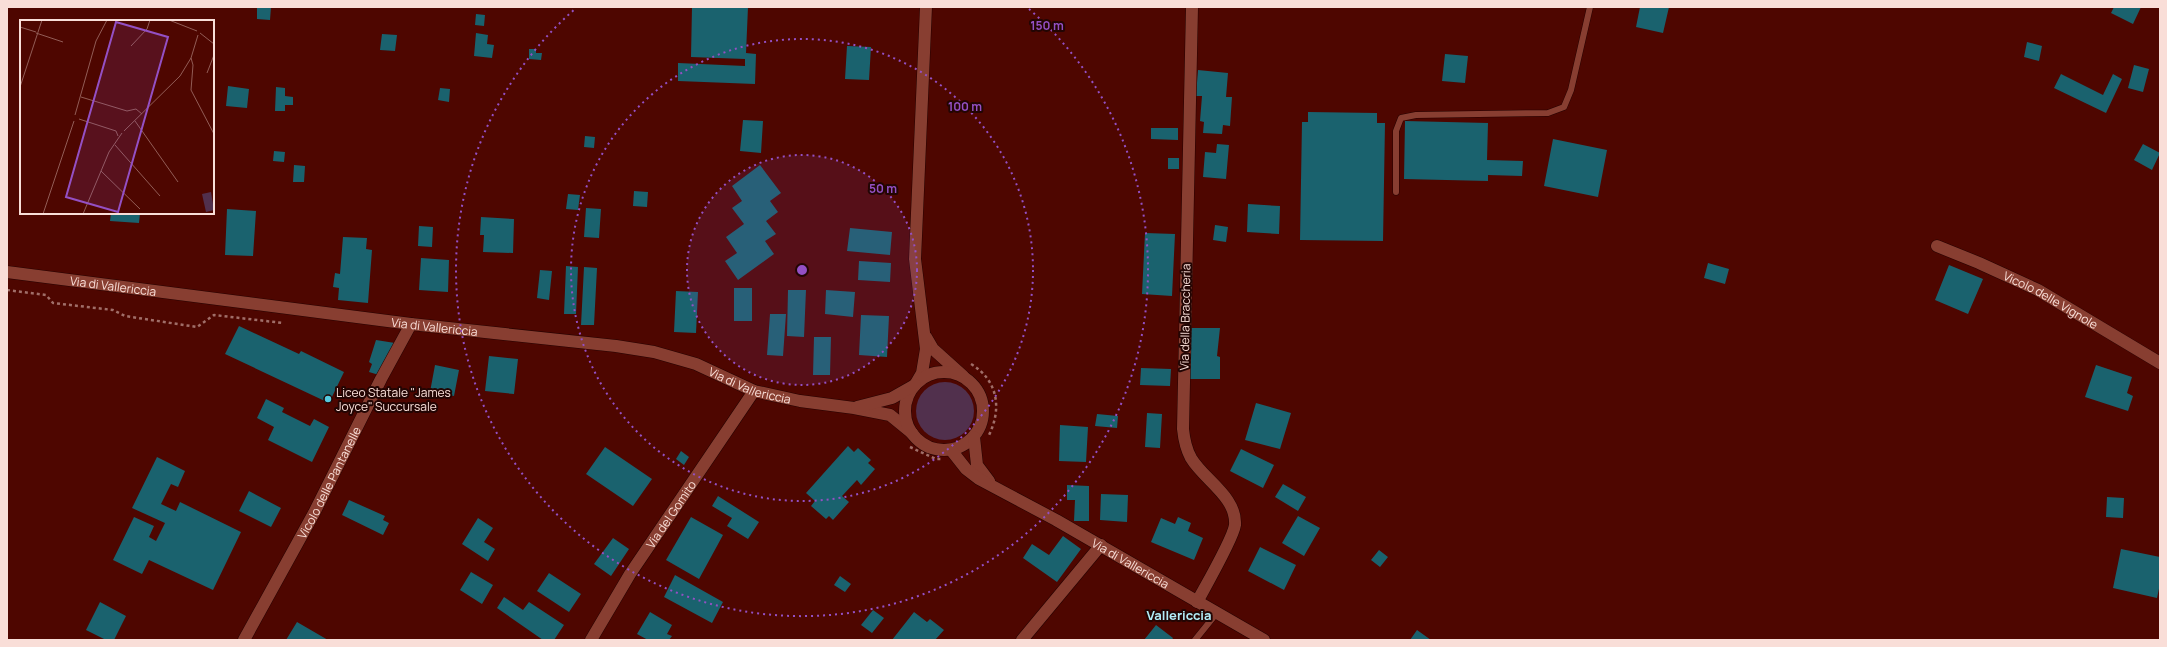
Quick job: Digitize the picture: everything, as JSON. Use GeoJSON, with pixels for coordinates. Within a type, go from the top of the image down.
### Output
{"type":"FeatureCollection","features":[{"type":"Feature","properties":{"kind":"street"},"geometry":{"type":"LineString","coordinates":[[915,385],[922,373],[925,361],[925,334],[915,258],[926,7]]}},
{"type":"Feature","properties":{"kind":"street","name":"Via della Braccheria"},"geometry":{"type":"LineString","coordinates":[[1192,7],[1183,429],[1185,445],[1191,458],[1226,499],[1235,520],[1232,533],[1197,602]]}},
{"type":"Feature","properties":{"kind":"street","name":"Vicolo delle Vignole"},"geometry":{"type":"LineString","coordinates":[[1937,246],[2038,290],[2160,363]]}},
{"type":"Feature","properties":{"kind":"street","name":"Via di Vallericcia"},"geometry":{"type":"LineString","coordinates":[[7,272],[411,324],[616,346],[654,352],[696,364],[754,391],[800,401],[854,408],[890,415],[909,438],[929,448],[950,454],[971,473],[995,488],[1101,545],[1216,614],[1264,640]]}},
{"type":"Feature","properties":{"kind":"street","name":"Vicolo delle Pantanelle"},"geometry":{"type":"LineString","coordinates":[[244,640],[314,513],[381,379],[411,324]]}},
{"type":"Feature","properties":{"kind":"street"},"geometry":{"type":"LineString","coordinates":[[925,334],[933,349],[975,386],[982,400],[984,408],[982,423],[974,437]]}},
{"type":"Feature","properties":{"kind":"street","name":"Via di Vallericcia"},"geometry":{"type":"LineString","coordinates":[[854,408],[892,398],[915,385],[925,377],[937,372],[951,372],[963,376]]}},
{"type":"Feature","properties":{"kind":"street","name":"Via di Vallericcia"},"geometry":{"type":"LineString","coordinates":[[909,438],[905,407],[915,385]]}},
{"type":"Feature","properties":{"kind":"street","name":"Via del Gomito"},"geometry":{"type":"LineString","coordinates":[[591,640],[630,574],[754,391]]}},
{"type":"Feature","properties":{"kind":"street","name":"Via di Vallericcia"},"geometry":{"type":"LineString","coordinates":[[950,454],[968,443],[974,437]]}},
{"type":"Feature","properties":{"kind":"street","name":"Via di Vallericcia"},"geometry":{"type":"LineString","coordinates":[[974,437],[977,465],[980,471],[995,488]]}},
{"type":"Feature","properties":{"kind":"street"},"geometry":{"type":"LineString","coordinates":[[1022,640],[1101,545]]}},
{"type":"Feature","properties":{"kind":"lane"},"geometry":{"type":"LineString","coordinates":[[1396,192],[1396,130],[1401,118],[1416,115],[1548,113],[1564,107],[1571,90],[1590,7]]}},
{"type":"Feature","properties":{"kind":"lane"},"geometry":{"type":"LineString","coordinates":[[1195,640],[1216,614]]}},
{"type":"Feature","properties":{"kind":"path"},"geometry":{"type":"LineString","coordinates":[[7,290],[46,295],[53,303],[113,310],[125,316],[197,328],[214,315],[286,323]]}},
{"type":"Feature","properties":{"kind":"path"},"geometry":{"type":"LineString","coordinates":[[966,360],[982,370],[994,388],[997,411],[985,442]]}},
{"type":"Feature","properties":{"kind":"path"},"geometry":{"type":"LineString","coordinates":[[909,438],[914,449],[936,459],[950,454]]}},
{"type":"Feature","properties":{"kind":"shaded area"},"geometry":{"type":"Polygon","coordinates":[[[945,382],[961,387],[969,395],[974,411],[969,427],[961,435],[945,440],[929,435],[921,427],[916,411],[921,395],[929,387],[945,382]]]}},
{"type":"Feature","properties":{"kind":"building"},"geometry":{"type":"Polygon","coordinates":[[[257,7],[271,7],[270,20],[257,19],[257,7]]]}},
{"type":"Feature","properties":{"kind":"building"},"geometry":{"type":"Polygon","coordinates":[[[692,7],[748,7],[746,53],[756,54],[755,84],[678,81],[678,63],[745,66],[745,59],[691,57],[692,7]]]}},
{"type":"Feature","properties":{"kind":"building"},"geometry":{"type":"Polygon","coordinates":[[[1640,7],[1669,7],[1663,33],[1636,27],[1640,7]]]}},
{"type":"Feature","properties":{"kind":"building"},"geometry":{"type":"Polygon","coordinates":[[[2114,7],[2141,7],[2133,24],[2111,13],[2114,7]]]}},
{"type":"Feature","properties":{"kind":"building"},"geometry":{"type":"Polygon","coordinates":[[[476,14],[485,15],[484,26],[475,25],[476,14]]]}},
{"type":"Feature","properties":{"kind":"building"},"geometry":{"type":"Polygon","coordinates":[[[476,33],[488,35],[487,44],[494,45],[492,58],[474,56],[476,33]]]}},
{"type":"Feature","properties":{"kind":"building"},"geometry":{"type":"Polygon","coordinates":[[[382,34],[397,35],[395,51],[380,50],[382,34]]]}},
{"type":"Feature","properties":{"kind":"building"},"geometry":{"type":"Polygon","coordinates":[[[2027,42],[2042,46],[2039,61],[2024,57],[2027,42]]]}},
{"type":"Feature","properties":{"kind":"building"},"geometry":{"type":"Polygon","coordinates":[[[847,46],[871,47],[869,80],[845,79],[847,46]]]}},
{"type":"Feature","properties":{"kind":"building"},"geometry":{"type":"Polygon","coordinates":[[[529,49],[536,49],[536,53],[542,53],[541,60],[529,59],[529,49]]]}},
{"type":"Feature","properties":{"kind":"building"},"geometry":{"type":"Polygon","coordinates":[[[1445,54],[1468,56],[1465,83],[1442,81],[1445,54]]]}},
{"type":"Feature","properties":{"kind":"building"},"geometry":{"type":"Polygon","coordinates":[[[2134,65],[2149,69],[2143,92],[2128,88],[2134,65]]]}},
{"type":"Feature","properties":{"kind":"building"},"geometry":{"type":"Polygon","coordinates":[[[1198,70],[1228,73],[1226,97],[1232,97],[1230,126],[1223,125],[1222,134],[1203,133],[1204,122],[1200,121],[1202,96],[1196,96],[1198,70]]]}},
{"type":"Feature","properties":{"kind":"building"},"geometry":{"type":"Polygon","coordinates":[[[2061,74],[2103,95],[2113,74],[2122,79],[2106,113],[2054,88],[2061,74]]]}},
{"type":"Feature","properties":{"kind":"building"},"geometry":{"type":"Polygon","coordinates":[[[228,86],[249,89],[247,108],[226,106],[228,86]]]}},
{"type":"Feature","properties":{"kind":"building"},"geometry":{"type":"Polygon","coordinates":[[[276,87],[285,88],[285,96],[293,97],[293,105],[285,105],[285,111],[275,111],[276,87]]]}},
{"type":"Feature","properties":{"kind":"building"},"geometry":{"type":"Polygon","coordinates":[[[440,88],[450,89],[449,102],[438,100],[440,88]]]}},
{"type":"Feature","properties":{"kind":"building"},"geometry":{"type":"Polygon","coordinates":[[[1308,112],[1377,113],[1377,123],[1385,123],[1383,241],[1300,240],[1302,122],[1308,122],[1308,112]]]}},
{"type":"Feature","properties":{"kind":"building"},"geometry":{"type":"Polygon","coordinates":[[[743,120],[763,121],[761,153],[740,151],[743,120]]]}},
{"type":"Feature","properties":{"kind":"building"},"geometry":{"type":"Polygon","coordinates":[[[1405,121],[1488,123],[1487,160],[1523,161],[1522,176],[1488,175],[1488,181],[1404,179],[1405,121]]]}},
{"type":"Feature","properties":{"kind":"building"},"geometry":{"type":"Polygon","coordinates":[[[1151,128],[1178,128],[1178,140],[1151,139],[1151,128]]]}},
{"type":"Feature","properties":{"kind":"building"},"geometry":{"type":"Polygon","coordinates":[[[585,136],[595,137],[594,148],[584,147],[585,136]]]}},
{"type":"Feature","properties":{"kind":"building"},"geometry":{"type":"Polygon","coordinates":[[[1553,139],[1607,150],[1598,197],[1544,186],[1553,139]]]}},
{"type":"Feature","properties":{"kind":"building"},"geometry":{"type":"Polygon","coordinates":[[[1217,144],[1229,145],[1226,179],[1203,177],[1205,152],[1216,153],[1217,144]]]}},
{"type":"Feature","properties":{"kind":"building"},"geometry":{"type":"Polygon","coordinates":[[[2143,144],[2160,153],[2152,170],[2134,160],[2143,144]]]}},
{"type":"Feature","properties":{"kind":"building"},"geometry":{"type":"Polygon","coordinates":[[[274,151],[285,152],[284,162],[273,161],[274,151]]]}},
{"type":"Feature","properties":{"kind":"building"},"geometry":{"type":"Polygon","coordinates":[[[1168,158],[1179,158],[1179,169],[1168,169],[1168,158]]]}},
{"type":"Feature","properties":{"kind":"building"},"geometry":{"type":"Polygon","coordinates":[[[294,165],[305,166],[304,182],[293,182],[294,165]]]}},
{"type":"Feature","properties":{"kind":"building"},"geometry":{"type":"Polygon","coordinates":[[[760,165],[781,193],[770,201],[778,212],[766,221],[776,234],[765,241],[774,254],[738,280],[725,261],[737,253],[726,237],[744,224],[732,208],[742,201],[732,186],[760,165]]]}},
{"type":"Feature","properties":{"kind":"building"},"geometry":{"type":"Polygon","coordinates":[[[634,191],[648,192],[647,207],[633,206],[634,191]]]}},
{"type":"Feature","properties":{"kind":"building"},"geometry":{"type":"Polygon","coordinates":[[[568,194],[580,195],[578,210],[566,209],[568,194]]]}},
{"type":"Feature","properties":{"kind":"building"},"geometry":{"type":"Polygon","coordinates":[[[1248,204],[1280,206],[1279,234],[1247,232],[1248,204]]]}},
{"type":"Feature","properties":{"kind":"building"},"geometry":{"type":"Polygon","coordinates":[[[586,208],[601,209],[599,238],[584,237],[586,208]]]}},
{"type":"Feature","properties":{"kind":"building"},"geometry":{"type":"Polygon","coordinates":[[[227,209],[256,211],[253,256],[225,255],[227,209]]]}},
{"type":"Feature","properties":{"kind":"building"},"geometry":{"type":"Polygon","coordinates":[[[111,214],[140,214],[139,223],[110,221],[111,214]]]}},
{"type":"Feature","properties":{"kind":"building"},"geometry":{"type":"Polygon","coordinates":[[[481,217],[514,219],[513,253],[483,252],[484,235],[480,235],[481,217]]]}},
{"type":"Feature","properties":{"kind":"building"},"geometry":{"type":"Polygon","coordinates":[[[1215,225],[1228,227],[1226,242],[1213,240],[1215,225]]]}},
{"type":"Feature","properties":{"kind":"building"},"geometry":{"type":"Polygon","coordinates":[[[419,226],[433,227],[432,247],[418,246],[419,226]]]}},
{"type":"Feature","properties":{"kind":"building"},"geometry":{"type":"Polygon","coordinates":[[[850,228],[892,232],[890,255],[847,251],[850,228]]]}},
{"type":"Feature","properties":{"kind":"building"},"geometry":{"type":"Polygon","coordinates":[[[1145,233],[1175,234],[1172,296],[1142,294],[1145,233]]]}},
{"type":"Feature","properties":{"kind":"building"},"geometry":{"type":"Polygon","coordinates":[[[343,237],[367,238],[366,249],[372,250],[368,303],[338,300],[339,288],[333,287],[335,273],[340,274],[343,237]]]}},
{"type":"Feature","properties":{"kind":"building"},"geometry":{"type":"Polygon","coordinates":[[[421,258],[449,260],[448,292],[419,290],[421,258]]]}},
{"type":"Feature","properties":{"kind":"building"},"geometry":{"type":"Polygon","coordinates":[[[859,261],[891,263],[890,282],[858,280],[859,261]]]}},
{"type":"Feature","properties":{"kind":"building"},"geometry":{"type":"Polygon","coordinates":[[[1708,263],[1729,269],[1725,284],[1704,278],[1708,263]]]}},
{"type":"Feature","properties":{"kind":"building"},"geometry":{"type":"Polygon","coordinates":[[[1949,265],[1983,279],[1968,314],[1935,300],[1949,265]]]}},
{"type":"Feature","properties":{"kind":"building"},"geometry":{"type":"Polygon","coordinates":[[[566,266],[578,267],[576,314],[564,314],[566,266]]]}},
{"type":"Feature","properties":{"kind":"building"},"geometry":{"type":"Polygon","coordinates":[[[584,267],[597,268],[594,325],[581,325],[584,267]]]}},
{"type":"Feature","properties":{"kind":"building"},"geometry":{"type":"Polygon","coordinates":[[[540,270],[552,271],[549,300],[537,298],[540,270]]]}},
{"type":"Feature","properties":{"kind":"building"},"geometry":{"type":"Polygon","coordinates":[[[734,288],[752,288],[752,321],[734,321],[734,288]]]}},
{"type":"Feature","properties":{"kind":"building"},"geometry":{"type":"Polygon","coordinates":[[[788,290],[806,290],[804,337],[787,336],[788,290]]]}},
{"type":"Feature","properties":{"kind":"building"},"geometry":{"type":"Polygon","coordinates":[[[826,290],[855,292],[853,317],[825,314],[826,290]]]}},
{"type":"Feature","properties":{"kind":"building"},"geometry":{"type":"Polygon","coordinates":[[[676,291],[698,292],[696,333],[674,332],[676,291]]]}},
{"type":"Feature","properties":{"kind":"building"},"geometry":{"type":"Polygon","coordinates":[[[770,314],[786,314],[783,356],[767,355],[770,314]]]}},
{"type":"Feature","properties":{"kind":"building"},"geometry":{"type":"Polygon","coordinates":[[[861,315],[889,316],[887,357],[859,355],[861,315]]]}},
{"type":"Feature","properties":{"kind":"building"},"geometry":{"type":"Polygon","coordinates":[[[239,326],[299,354],[301,351],[344,372],[329,403],[225,354],[239,326]]]}},
{"type":"Feature","properties":{"kind":"building"},"geometry":{"type":"Polygon","coordinates":[[[1190,328],[1220,328],[1217,356],[1220,357],[1220,379],[1190,379],[1190,328]]]}},
{"type":"Feature","properties":{"kind":"building"},"geometry":{"type":"Polygon","coordinates":[[[814,337],[831,337],[830,375],[813,375],[814,337]]]}},
{"type":"Feature","properties":{"kind":"building"},"geometry":{"type":"Polygon","coordinates":[[[376,340],[395,343],[379,375],[369,372],[372,364],[369,362],[376,340]]]}},
{"type":"Feature","properties":{"kind":"building"},"geometry":{"type":"Polygon","coordinates":[[[489,356],[518,359],[514,394],[485,391],[489,356]]]}},
{"type":"Feature","properties":{"kind":"building"},"geometry":{"type":"Polygon","coordinates":[[[435,365],[459,370],[454,396],[430,392],[435,365]]]}},
{"type":"Feature","properties":{"kind":"building"},"geometry":{"type":"Polygon","coordinates":[[[2096,365],[2132,377],[2127,393],[2133,396],[2128,411],[2085,397],[2096,365]]]}},
{"type":"Feature","properties":{"kind":"building"},"geometry":{"type":"Polygon","coordinates":[[[1141,368],[1171,369],[1170,386],[1140,385],[1141,368]]]}},
{"type":"Feature","properties":{"kind":"building"},"geometry":{"type":"Polygon","coordinates":[[[266,399],[284,408],[282,412],[310,426],[314,419],[329,427],[312,462],[268,440],[274,427],[257,418],[266,399]]]}},
{"type":"Feature","properties":{"kind":"building"},"geometry":{"type":"Polygon","coordinates":[[[1256,403],[1291,413],[1280,449],[1245,440],[1256,403]]]}},
{"type":"Feature","properties":{"kind":"building"},"geometry":{"type":"Polygon","coordinates":[[[1147,413],[1162,414],[1160,448],[1145,447],[1147,413]]]}},
{"type":"Feature","properties":{"kind":"building"},"geometry":{"type":"Polygon","coordinates":[[[1097,414],[1118,416],[1117,428],[1095,426],[1097,414]]]}},
{"type":"Feature","properties":{"kind":"building"},"geometry":{"type":"Polygon","coordinates":[[[1060,425],[1088,427],[1086,462],[1059,461],[1060,425]]]}},
{"type":"Feature","properties":{"kind":"building"},"geometry":{"type":"Polygon","coordinates":[[[848,446],[854,452],[858,448],[871,460],[868,463],[875,469],[861,485],[857,480],[842,496],[849,502],[833,520],[829,516],[826,519],[811,506],[815,501],[806,493],[848,446]]]}},
{"type":"Feature","properties":{"kind":"building"},"geometry":{"type":"Polygon","coordinates":[[[605,447],[652,479],[633,506],[586,474],[605,447]]]}},
{"type":"Feature","properties":{"kind":"building"},"geometry":{"type":"Polygon","coordinates":[[[1241,449],[1274,465],[1263,488],[1230,471],[1241,449]]]}},
{"type":"Feature","properties":{"kind":"building"},"geometry":{"type":"Polygon","coordinates":[[[681,451],[689,457],[684,465],[676,459],[681,451]]]}},
{"type":"Feature","properties":{"kind":"building"},"geometry":{"type":"Polygon","coordinates":[[[157,457],[185,471],[178,487],[171,484],[161,504],[176,511],[180,502],[241,532],[213,590],[149,560],[142,574],[113,560],[134,517],[154,526],[149,537],[156,541],[165,523],[132,508],[157,457]]]}},
{"type":"Feature","properties":{"kind":"building"},"geometry":{"type":"Polygon","coordinates":[[[1283,484],[1306,497],[1298,511],[1275,497],[1283,484]]]}},
{"type":"Feature","properties":{"kind":"building"},"geometry":{"type":"Polygon","coordinates":[[[1067,485],[1089,486],[1089,521],[1074,521],[1075,500],[1067,500],[1067,485]]]}},
{"type":"Feature","properties":{"kind":"building"},"geometry":{"type":"Polygon","coordinates":[[[249,491],[281,508],[271,527],[239,511],[249,491]]]}},
{"type":"Feature","properties":{"kind":"building"},"geometry":{"type":"Polygon","coordinates":[[[1101,494],[1128,495],[1127,522],[1100,520],[1101,494]]]}},
{"type":"Feature","properties":{"kind":"building"},"geometry":{"type":"Polygon","coordinates":[[[718,496],[759,522],[748,539],[727,526],[732,518],[712,506],[718,496]]]}},
{"type":"Feature","properties":{"kind":"building"},"geometry":{"type":"Polygon","coordinates":[[[2107,497],[2124,498],[2123,518],[2106,517],[2107,497]]]}},
{"type":"Feature","properties":{"kind":"building"},"geometry":{"type":"Polygon","coordinates":[[[349,500],[385,516],[383,520],[389,523],[383,535],[342,515],[349,500]]]}},
{"type":"Feature","properties":{"kind":"building"},"geometry":{"type":"Polygon","coordinates":[[[1298,516],[1320,528],[1304,556],[1282,543],[1298,516]]]}},
{"type":"Feature","properties":{"kind":"building"},"geometry":{"type":"Polygon","coordinates":[[[691,517],[723,535],[699,579],[666,560],[691,517]]]}},
{"type":"Feature","properties":{"kind":"building"},"geometry":{"type":"Polygon","coordinates":[[[1178,517],[1191,523],[1188,531],[1203,538],[1194,560],[1151,542],[1161,518],[1175,524],[1178,517]]]}},
{"type":"Feature","properties":{"kind":"building"},"geometry":{"type":"Polygon","coordinates":[[[478,518],[493,528],[484,542],[495,549],[488,561],[462,544],[478,518]]]}},
{"type":"Feature","properties":{"kind":"building"},"geometry":{"type":"Polygon","coordinates":[[[1063,536],[1081,549],[1057,582],[1023,558],[1032,544],[1049,555],[1063,536]]]}},
{"type":"Feature","properties":{"kind":"building"},"geometry":{"type":"Polygon","coordinates":[[[613,538],[629,549],[611,576],[594,564],[613,538]]]}},
{"type":"Feature","properties":{"kind":"building"},"geometry":{"type":"Polygon","coordinates":[[[1260,547],[1296,565],[1284,590],[1248,571],[1260,547]]]}},
{"type":"Feature","properties":{"kind":"building"},"geometry":{"type":"Polygon","coordinates":[[[2121,549],[2160,557],[2160,584],[2157,598],[2113,588],[2121,549]]]}},
{"type":"Feature","properties":{"kind":"building"},"geometry":{"type":"Polygon","coordinates":[[[1379,550],[1388,557],[1380,567],[1371,560],[1379,550]]]}},
{"type":"Feature","properties":{"kind":"building"},"geometry":{"type":"Polygon","coordinates":[[[471,572],[493,585],[482,604],[460,590],[471,572]]]}},
{"type":"Feature","properties":{"kind":"building"},"geometry":{"type":"Polygon","coordinates":[[[549,573],[581,594],[569,612],[537,591],[549,573]]]}},
{"type":"Feature","properties":{"kind":"building"},"geometry":{"type":"Polygon","coordinates":[[[675,575],[723,602],[712,623],[664,597],[675,575]]]}},
{"type":"Feature","properties":{"kind":"building"},"geometry":{"type":"Polygon","coordinates":[[[840,576],[851,584],[845,592],[834,585],[840,576]]]}},
{"type":"Feature","properties":{"kind":"building"},"geometry":{"type":"Polygon","coordinates":[[[504,597],[523,610],[529,602],[564,625],[554,640],[543,640],[497,608],[504,597]]]}},
{"type":"Feature","properties":{"kind":"building"},"geometry":{"type":"Polygon","coordinates":[[[100,602],[126,616],[114,640],[106,640],[86,630],[100,602]]]}},
{"type":"Feature","properties":{"kind":"building"},"geometry":{"type":"Polygon","coordinates":[[[873,610],[884,618],[872,633],[861,625],[873,610]]]}},
{"type":"Feature","properties":{"kind":"building"},"geometry":{"type":"Polygon","coordinates":[[[650,612],[672,625],[667,634],[672,636],[669,640],[648,640],[637,634],[650,612]]]}},
{"type":"Feature","properties":{"kind":"building"},"geometry":{"type":"Polygon","coordinates":[[[914,612],[927,622],[930,619],[944,630],[935,640],[892,640],[914,612]]]}},
{"type":"Feature","properties":{"kind":"building"},"geometry":{"type":"Polygon","coordinates":[[[297,622],[328,640],[286,640],[297,622]]]}},
{"type":"Feature","properties":{"kind":"building"},"geometry":{"type":"Polygon","coordinates":[[[1156,625],[1173,638],[1172,640],[1144,640],[1156,625]]]}},
{"type":"Feature","properties":{"kind":"building"},"geometry":{"type":"Polygon","coordinates":[[[1417,630],[1431,640],[1410,640],[1417,630]]]}},
{"type":"Feature","properties":{"kind":"place","name":"Liceo Statale \"James Joyce\" Succursale"},"geometry":{"type":"Point","coordinates":[328,399]}},
{"type":"Feature","properties":{"kind":"district","name":"Vallericcia"},"geometry":{"type":"Point","coordinates":[1179,615]}}]}
